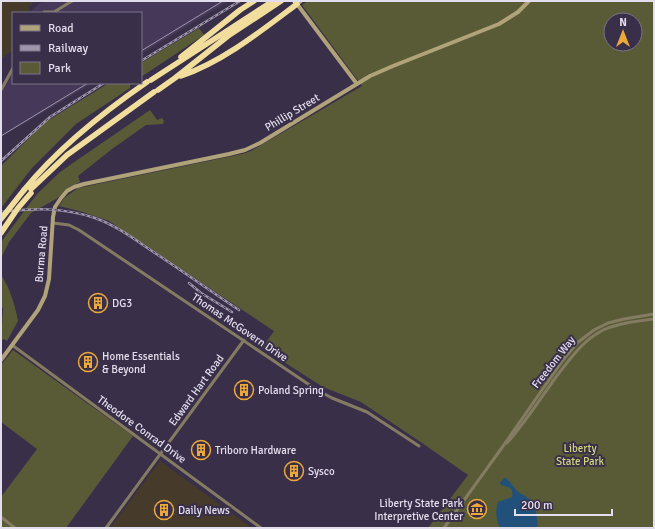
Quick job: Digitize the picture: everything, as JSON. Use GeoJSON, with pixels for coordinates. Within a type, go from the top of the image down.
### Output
{"type":"FeatureCollection","features":[{"type":"Feature","properties":{"kind":"highway"},"geometry":{"type":"LineString","coordinates":[[1,214],[50,161],[77,136],[116,104],[169,67],[236,12],[254,1]]}},
{"type":"Feature","properties":{"kind":"highway"},"geometry":{"type":"LineString","coordinates":[[169,67],[274,2],[281,1]]}},
{"type":"Feature","properties":{"kind":"highway"},"geometry":{"type":"LineString","coordinates":[[1,233],[18,208],[42,178],[72,150],[175,78],[222,40],[274,2]]}},
{"type":"Feature","properties":{"kind":"highway"},"geometry":{"type":"LineString","coordinates":[[175,78],[194,71],[217,59],[247,40],[298,2]]}},
{"type":"Feature","properties":{"kind":"highway"},"geometry":{"type":"LineString","coordinates":[[1,219],[24,190]]}},
{"type":"Feature","properties":{"kind":"highway"},"geometry":{"type":"LineString","coordinates":[[1,226],[15,207],[31,191]]}},
{"type":"Feature","properties":{"kind":"street"},"geometry":{"type":"LineString","coordinates":[[54,12],[72,1]]}},
{"type":"Feature","properties":{"kind":"street","name":"Phillip Street"},"geometry":{"type":"LineString","coordinates":[[55,207],[64,194],[79,186],[245,150],[260,143],[357,84],[393,66],[499,24],[518,12],[529,1]]}},
{"type":"Feature","properties":{"kind":"street"},"geometry":{"type":"LineString","coordinates":[[298,2],[357,84]]}},
{"type":"Feature","properties":{"kind":"street"},"geometry":{"type":"LineString","coordinates":[[1,90],[12,70]]}},
{"type":"Feature","properties":{"kind":"street","name":"Burma Road"},"geometry":{"type":"LineString","coordinates":[[1,360],[40,306],[46,292],[55,207]]}},
{"type":"Feature","properties":{"kind":"street","name":"Thomas McGovern Drive"},"geometry":{"type":"LineString","coordinates":[[53,223],[69,225],[79,230],[317,390],[332,398],[367,412],[419,446]]}},
{"type":"Feature","properties":{"kind":"street","name":"Freedom Way"},"geometry":{"type":"LineString","coordinates":[[444,528],[563,360],[577,343],[589,333],[603,325],[618,320],[654,314]]}},
{"type":"Feature","properties":{"kind":"street"},"geometry":{"type":"LineString","coordinates":[[641,316],[642,320]]}},
{"type":"Feature","properties":{"kind":"street","name":"Freedom Way"},"geometry":{"type":"LineString","coordinates":[[501,449],[583,344],[608,328],[621,324],[654,319]]}},
{"type":"Feature","properties":{"kind":"street","name":"Edward Hart Road"},"geometry":{"type":"LineString","coordinates":[[106,528],[244,340]]}},
{"type":"Feature","properties":{"kind":"street","name":"Theodore Conrad Drive"},"geometry":{"type":"LineString","coordinates":[[12,345],[261,528]]}},
{"type":"Feature","properties":{"kind":"street"},"geometry":{"type":"LineString","coordinates":[[1,518],[15,528]]}},
{"type":"Feature","properties":{"kind":"shaded area"},"geometry":{"type":"Polygon","coordinates":[[[1,1],[35,1],[28,7],[30,10],[27,12],[12,12],[12,51],[1,59],[1,1]]]}},
{"type":"Feature","properties":{"kind":"shaded area"},"geometry":{"type":"Polygon","coordinates":[[[44,1],[229,1],[142,53],[142,12],[30,12],[41,2],[43,3],[44,1]]]}},
{"type":"Feature","properties":{"kind":"shaded area"},"geometry":{"type":"Polygon","coordinates":[[[12,67],[12,84],[91,84],[1,136],[1,86],[12,67]]]}},
{"type":"Feature","properties":{"kind":"shaded area"},"geometry":{"type":"Polygon","coordinates":[[[160,461],[252,528],[110,528],[160,461]]]}},
{"type":"Feature","properties":{"kind":"green space","name":"Liberty State Park"},"geometry":{"type":"Polygon","coordinates":[[[308,1],[654,1],[654,528],[428,528],[468,475],[361,402],[323,387],[262,348],[274,331],[109,221],[59,206],[64,198],[78,188],[251,151],[362,86],[302,5],[308,1]]]}},
{"type":"Feature","properties":{"kind":"green space"},"geometry":{"type":"Polygon","coordinates":[[[199,28],[204,35],[142,76],[142,62],[199,28]]]}},
{"type":"Feature","properties":{"kind":"green space"},"geometry":{"type":"Polygon","coordinates":[[[107,84],[132,84],[130,88],[76,124],[32,168],[1,208],[1,166],[44,123],[107,84]]]}},
{"type":"Feature","properties":{"kind":"green space"},"geometry":{"type":"Polygon","coordinates":[[[150,110],[157,120],[162,118],[164,121],[163,124],[146,125],[78,176],[80,182],[71,186],[56,199],[31,213],[9,242],[1,258],[1,242],[37,194],[59,173],[150,110]]]}},
{"type":"Feature","properties":{"kind":"green space"},"geometry":{"type":"Polygon","coordinates":[[[1,275],[12,297],[18,321],[7,341],[4,339],[1,341],[3,309],[1,304],[1,275]]]}},
{"type":"Feature","properties":{"kind":"green space"},"geometry":{"type":"Polygon","coordinates":[[[13,350],[133,436],[66,528],[1,528],[1,497],[37,449],[1,422],[1,365],[13,350]]]}},
{"type":"Feature","properties":{"kind":"water"},"geometry":{"type":"Polygon","coordinates":[[[504,478],[506,478],[518,492],[531,501],[536,512],[538,528],[500,528],[496,515],[498,502],[512,497],[512,490],[501,485],[500,483],[504,478]]]}},
{"type":"Feature","properties":{"kind":"tram line"},"geometry":{"type":"LineString","coordinates":[[142,50],[223,1]]}},
{"type":"Feature","properties":{"kind":"tram line"},"geometry":{"type":"LineString","coordinates":[[1,136],[86,84]]}},
{"type":"Feature","properties":{"kind":"railway"},"geometry":{"type":"LineString","coordinates":[[142,60],[240,1]]}},
{"type":"Feature","properties":{"kind":"railway"},"geometry":{"type":"LineString","coordinates":[[1,161],[50,117],[102,84]]}},
{"type":"Feature","properties":{"kind":"railway"},"geometry":{"type":"LineString","coordinates":[[1,212],[48,209],[83,214],[103,221],[128,235],[239,310]]}},
{"type":"Feature","properties":{"kind":"railway"},"geometry":{"type":"LineString","coordinates":[[189,283],[201,293],[232,312]]}},
{"type":"Feature","properties":{"kind":"place","name":"DG3"},"geometry":{"type":"Point","coordinates":[98,303]}},
{"type":"Feature","properties":{"kind":"place","name":"Home Essentials & Beyond"},"geometry":{"type":"Point","coordinates":[88,362]}},
{"type":"Feature","properties":{"kind":"place","name":"Poland Spring"},"geometry":{"type":"Point","coordinates":[244,390]}},
{"type":"Feature","properties":{"kind":"place","name":"Triboro Hardware"},"geometry":{"type":"Point","coordinates":[201,450]}},
{"type":"Feature","properties":{"kind":"place","name":"Sysco"},"geometry":{"type":"Point","coordinates":[294,471]}},
{"type":"Feature","properties":{"kind":"place","name":"Liberty State Park Interpretive Center"},"geometry":{"type":"Point","coordinates":[477,509]}},
{"type":"Feature","properties":{"kind":"place","name":"Daily News"},"geometry":{"type":"Point","coordinates":[164,510]}}]}
